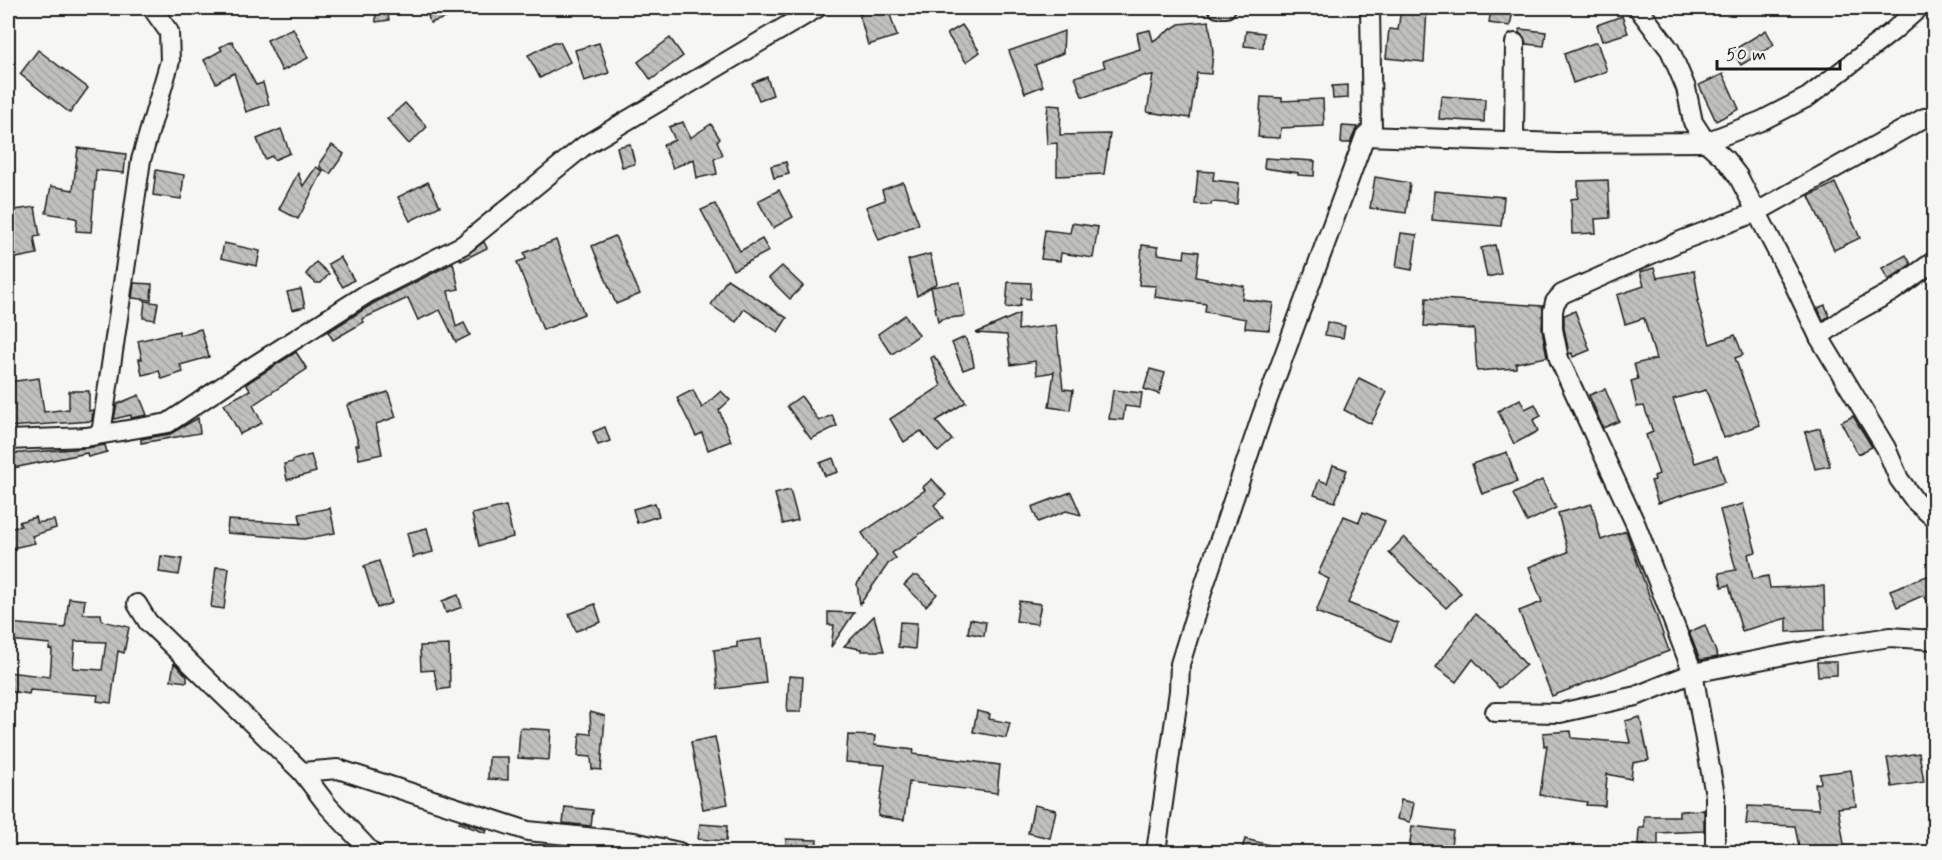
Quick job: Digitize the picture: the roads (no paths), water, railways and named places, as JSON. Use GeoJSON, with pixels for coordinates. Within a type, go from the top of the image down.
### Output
{"type":"FeatureCollection","features":[{"type":"Feature","properties":{"kind":"street"},"geometry":{"type":"LineString","coordinates":[[101,434],[141,160],[170,61],[169,32],[152,8]]}},
{"type":"Feature","properties":{"kind":"street"},"geometry":{"type":"LineString","coordinates":[[8,440],[101,434],[168,423],[368,293],[463,244],[584,146],[817,8]]}},
{"type":"Feature","properties":{"kind":"street"},"geometry":{"type":"LineString","coordinates":[[1218,8],[1226,8]]}},
{"type":"Feature","properties":{"kind":"street"},"geometry":{"type":"LineString","coordinates":[[1156,852],[1179,691],[1180,664],[1262,415],[1365,136],[1372,129],[1370,8]]}},
{"type":"Feature","properties":{"kind":"street"},"geometry":{"type":"LineString","coordinates":[[1638,8],[1670,50],[1686,88],[1693,122],[1706,142],[1731,167],[1757,212],[1819,337],[1855,393],[1886,448],[1899,478],[1915,501],[1935,518]]}},
{"type":"Feature","properties":{"kind":"street"},"geometry":{"type":"LineString","coordinates":[[1365,136],[1674,144],[1706,142],[1761,121],[1808,97],[1919,8]]}},
{"type":"Feature","properties":{"kind":"street"},"geometry":{"type":"LineString","coordinates":[[1514,141],[1515,43]]}},
{"type":"Feature","properties":{"kind":"street"},"geometry":{"type":"LineString","coordinates":[[1714,852],[1715,795],[1693,674],[1636,525],[1559,359],[1553,329],[1553,311],[1562,294],[1683,240],[1757,212],[1924,118],[1935,116]]}},
{"type":"Feature","properties":{"kind":"street"},"geometry":{"type":"LineString","coordinates":[[1819,337],[1846,317],[1893,291],[1935,261]]}},
{"type":"Feature","properties":{"kind":"street"},"geometry":{"type":"LineString","coordinates":[[136,604],[148,622],[302,772],[328,806],[371,852]]}},
{"type":"Feature","properties":{"kind":"street"},"geometry":{"type":"LineString","coordinates":[[1495,712],[1560,713],[1636,696],[1693,674],[1825,647],[1890,637],[1935,640]]}},
{"type":"Feature","properties":{"kind":"street"},"geometry":{"type":"LineString","coordinates":[[302,772],[338,769],[528,831],[634,842],[679,852]]}}]}
